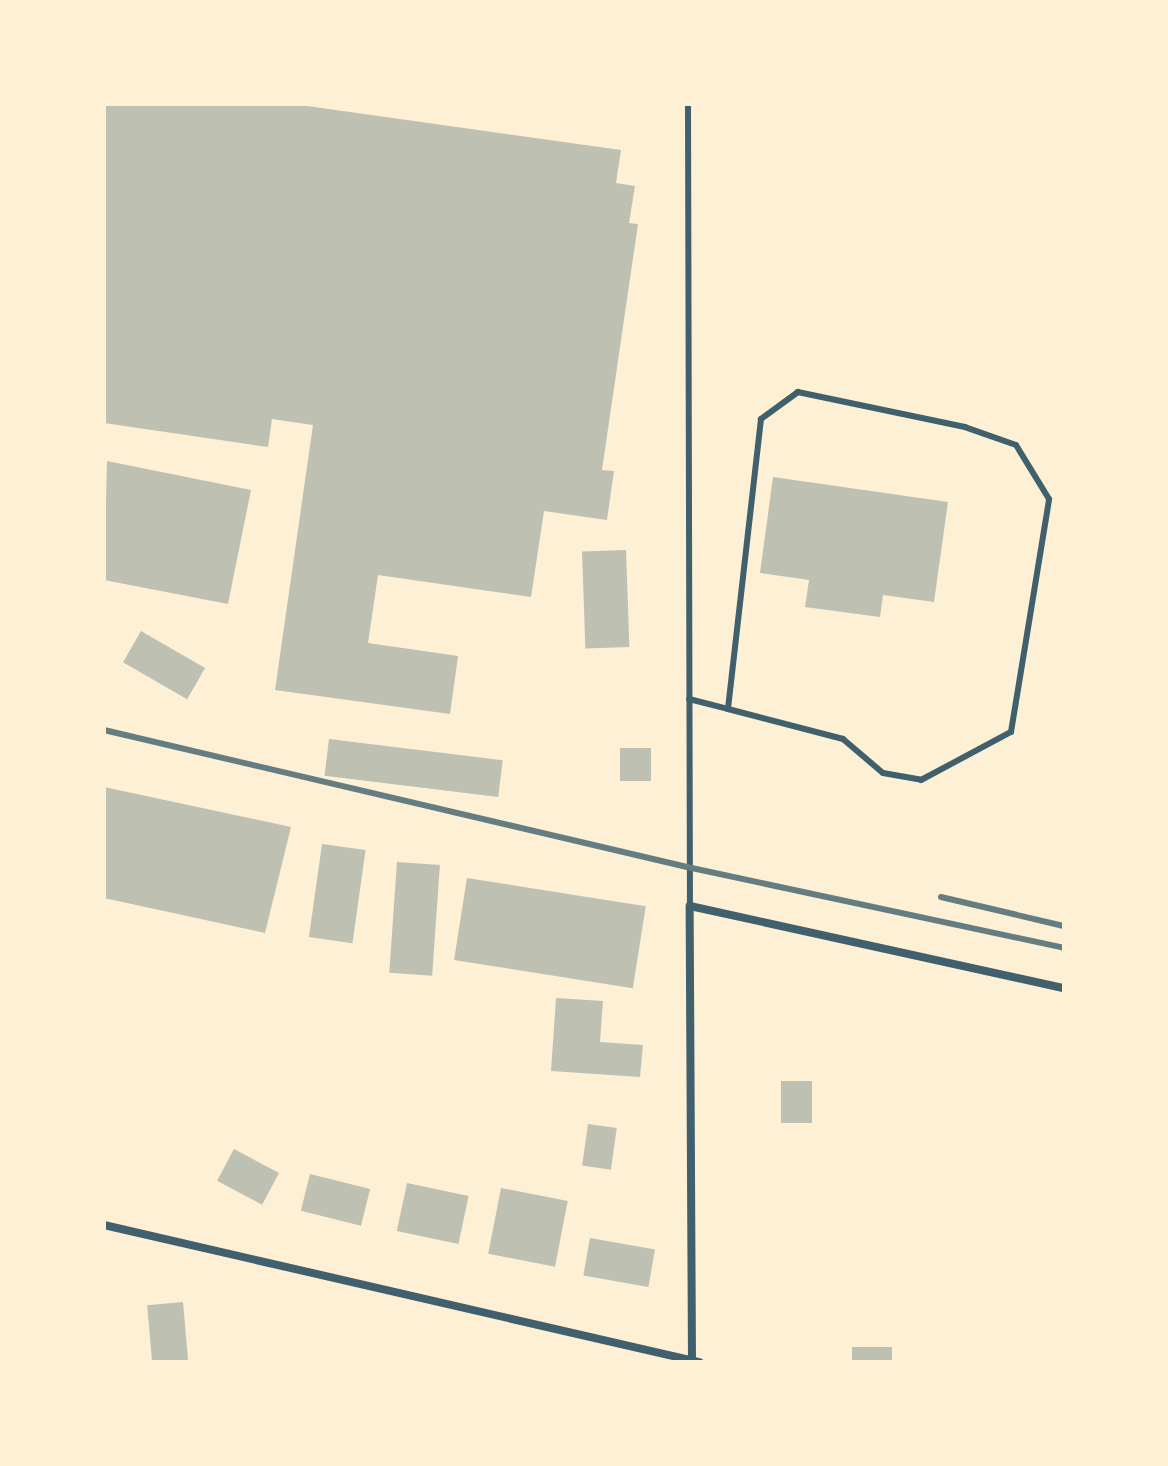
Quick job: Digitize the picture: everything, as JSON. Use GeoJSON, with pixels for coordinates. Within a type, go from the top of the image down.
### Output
{"type":"FeatureCollection","features":[{"type":"Feature","properties":{"kind":"street"},"geometry":{"type":"LineString","coordinates":[[104,1225],[695,1361],[690,906],[1064,988]]}},
{"type":"Feature","properties":{"kind":"lane"},"geometry":{"type":"LineString","coordinates":[[688,104],[690,906]]}},
{"type":"Feature","properties":{"kind":"lane"},"geometry":{"type":"LineString","coordinates":[[689,699],[843,739],[883,773],[921,780],[1011,732],[1049,499],[1016,445],[965,427],[798,392],[761,419],[728,709]]}},
{"type":"Feature","properties":{"kind":"building"},"geometry":{"type":"Polygon","coordinates":[[[104,104],[293,104],[621,150],[616,183],[635,186],[629,223],[638,224],[602,470],[614,471],[607,520],[544,511],[531,597],[378,575],[368,643],[458,656],[450,714],[275,690],[313,425],[272,419],[268,447],[104,423],[104,104]]]}},
{"type":"Feature","properties":{"kind":"building"},"geometry":{"type":"Polygon","coordinates":[[[107,461],[251,490],[228,604],[104,580],[107,461]]]}},
{"type":"Feature","properties":{"kind":"building"},"geometry":{"type":"Polygon","coordinates":[[[773,477],[948,502],[934,602],[883,595],[880,617],[805,607],[809,580],[760,573],[773,477]]]}},
{"type":"Feature","properties":{"kind":"building"},"geometry":{"type":"Polygon","coordinates":[[[626,550],[629,647],[585,648],[582,552],[626,550]]]}},
{"type":"Feature","properties":{"kind":"building"},"geometry":{"type":"Polygon","coordinates":[[[141,631],[205,668],[187,699],[123,662],[141,631]]]}},
{"type":"Feature","properties":{"kind":"building"},"geometry":{"type":"Polygon","coordinates":[[[329,739],[503,760],[498,797],[324,776],[329,739]]]}},
{"type":"Feature","properties":{"kind":"building"},"geometry":{"type":"Polygon","coordinates":[[[620,748],[651,748],[651,781],[620,781],[620,748]]]}},
{"type":"Feature","properties":{"kind":"building"},"geometry":{"type":"Polygon","coordinates":[[[104,787],[291,827],[265,933],[104,898],[104,787]]]}},
{"type":"Feature","properties":{"kind":"building"},"geometry":{"type":"Polygon","coordinates":[[[322,844],[366,850],[352,943],[309,937],[322,844]]]}},
{"type":"Feature","properties":{"kind":"building"},"geometry":{"type":"Polygon","coordinates":[[[397,862],[440,865],[432,976],[389,973],[397,862]]]}},
{"type":"Feature","properties":{"kind":"building"},"geometry":{"type":"Polygon","coordinates":[[[467,878],[646,906],[633,988],[454,960],[467,878]]]}},
{"type":"Feature","properties":{"kind":"building"},"geometry":{"type":"Polygon","coordinates":[[[556,998],[603,1001],[600,1042],[643,1045],[640,1077],[551,1071],[556,998]]]}},
{"type":"Feature","properties":{"kind":"building"},"geometry":{"type":"Polygon","coordinates":[[[781,1081],[812,1081],[812,1123],[781,1123],[781,1081]]]}},
{"type":"Feature","properties":{"kind":"building"},"geometry":{"type":"Polygon","coordinates":[[[588,1124],[617,1128],[611,1170],[582,1166],[588,1124]]]}},
{"type":"Feature","properties":{"kind":"building"},"geometry":{"type":"Polygon","coordinates":[[[234,1149],[279,1173],[262,1205],[217,1181],[234,1149]]]}},
{"type":"Feature","properties":{"kind":"building"},"geometry":{"type":"Polygon","coordinates":[[[310,1174],[370,1189],[361,1226],[301,1211],[310,1174]]]}},
{"type":"Feature","properties":{"kind":"building"},"geometry":{"type":"Polygon","coordinates":[[[407,1183],[469,1196],[458,1244],[397,1231],[407,1183]]]}},
{"type":"Feature","properties":{"kind":"building"},"geometry":{"type":"Polygon","coordinates":[[[501,1188],[568,1201],[555,1267],[488,1254],[501,1188]]]}},
{"type":"Feature","properties":{"kind":"building"},"geometry":{"type":"Polygon","coordinates":[[[590,1238],[655,1249],[648,1287],[583,1275],[590,1238]]]}},
{"type":"Feature","properties":{"kind":"building"},"geometry":{"type":"Polygon","coordinates":[[[183,1302],[188,1362],[152,1362],[147,1305],[183,1302]]]}},
{"type":"Feature","properties":{"kind":"building"},"geometry":{"type":"Polygon","coordinates":[[[852,1347],[892,1347],[892,1362],[852,1362],[852,1347]]]}},
{"type":"Feature","properties":{"kind":"railway"},"geometry":{"type":"LineString","coordinates":[[104,730],[687,867],[1064,948]]}},
{"type":"Feature","properties":{"kind":"railway"},"geometry":{"type":"LineString","coordinates":[[941,897],[1064,926]]}}]}
